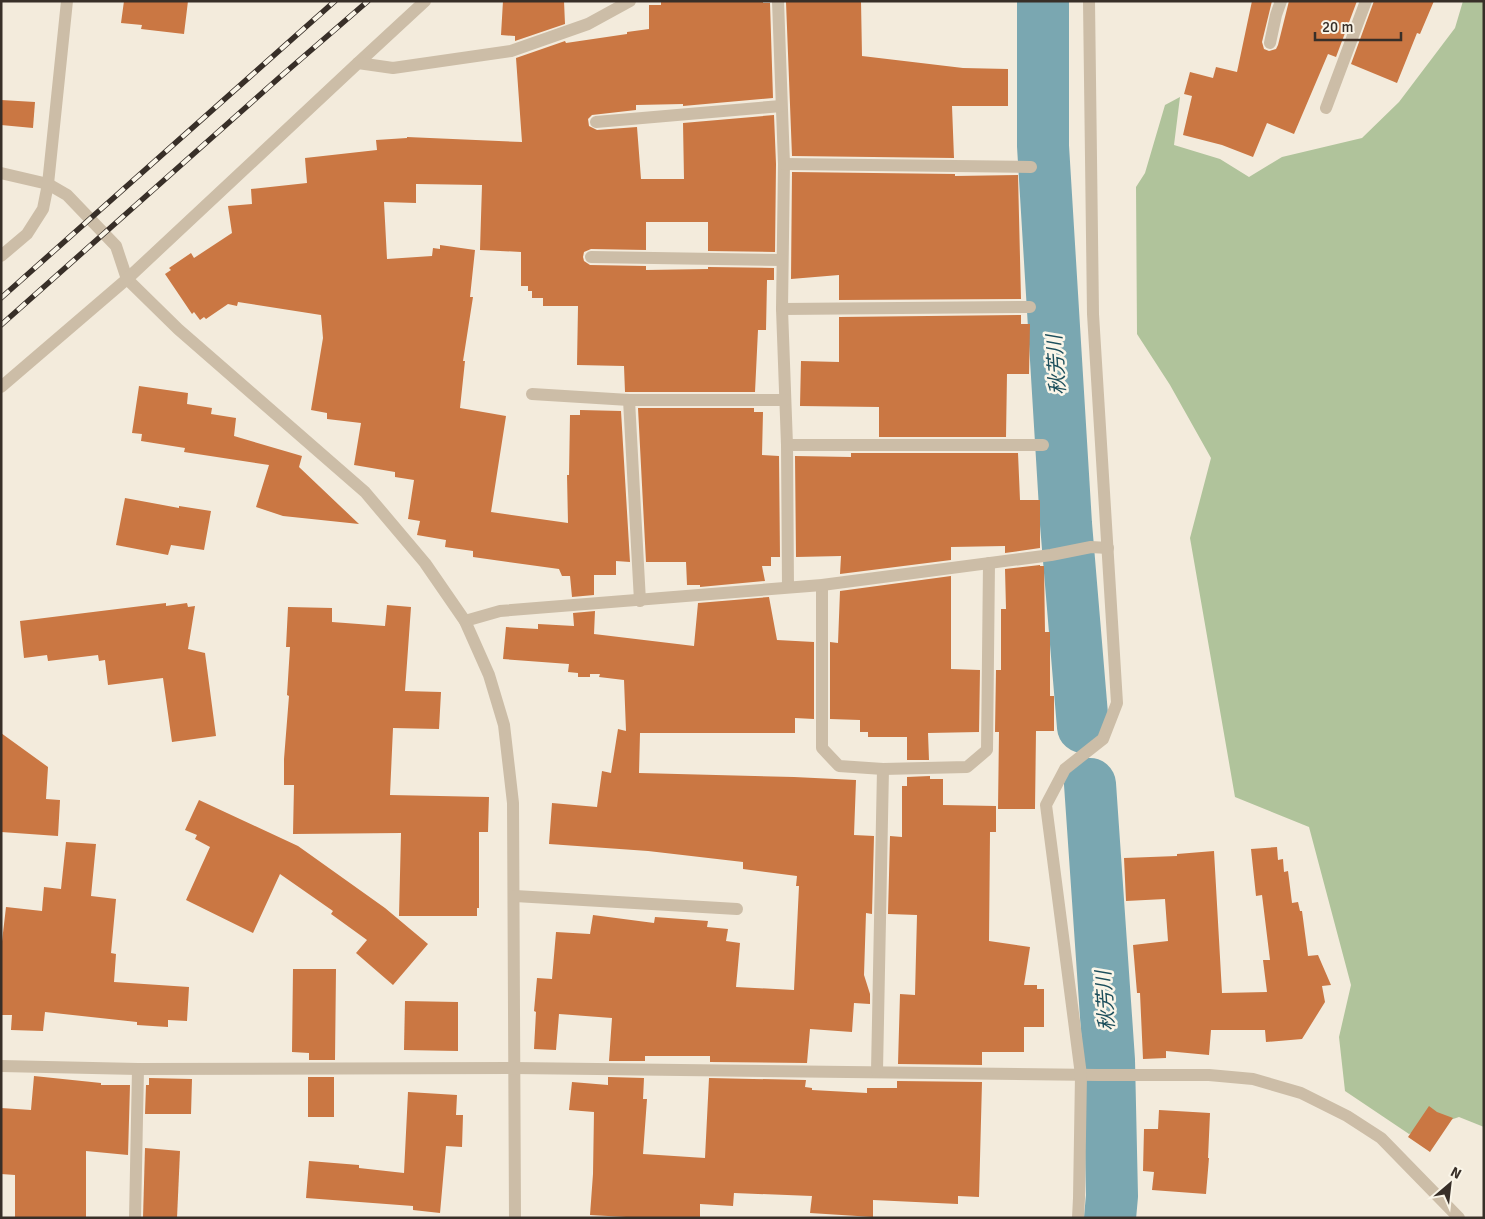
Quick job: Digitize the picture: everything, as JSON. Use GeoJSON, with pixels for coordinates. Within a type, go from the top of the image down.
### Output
{"type":"FeatureCollection","features":[{"type":"Feature","properties":{"kind":"street"},"geometry":{"type":"LineString","coordinates":[[1,256],[27,234],[43,209],[48,184],[67,1]]}},
{"type":"Feature","properties":{"kind":"street"},"geometry":{"type":"LineString","coordinates":[[1,387],[127,278],[425,1]]}},
{"type":"Feature","properties":{"kind":"street"},"geometry":{"type":"LineString","coordinates":[[358,63],[393,68],[512,51],[588,24],[630,1]]}},
{"type":"Feature","properties":{"kind":"street"},"geometry":{"type":"LineString","coordinates":[[778,1],[784,164],[782,309],[787,445],[788,587]]}},
{"type":"Feature","properties":{"kind":"street"},"geometry":{"type":"LineString","coordinates":[[1078,1218],[1081,1075],[1046,805],[1064,769],[1103,739],[1117,703],[1092,314],[1089,1]]}},
{"type":"Feature","properties":{"kind":"street"},"geometry":{"type":"LineString","coordinates":[[1270,43],[1280,1]]}},
{"type":"Feature","properties":{"kind":"street"},"geometry":{"type":"LineString","coordinates":[[1326,108],[1366,1]]}},
{"type":"Feature","properties":{"kind":"street"},"geometry":{"type":"LineString","coordinates":[[596,122],[781,106]]}},
{"type":"Feature","properties":{"kind":"street"},"geometry":{"type":"LineString","coordinates":[[784,164],[1031,167]]}},
{"type":"Feature","properties":{"kind":"street"},"geometry":{"type":"LineString","coordinates":[[1,173],[48,184],[66,194],[116,246],[127,278],[178,329],[365,492],[425,562],[464,621],[489,676],[504,725],[513,804],[515,896],[514,1218]]}},
{"type":"Feature","properties":{"kind":"street"},"geometry":{"type":"LineString","coordinates":[[591,257],[782,260]]}},
{"type":"Feature","properties":{"kind":"street"},"geometry":{"type":"LineString","coordinates":[[782,309],[1030,307]]}},
{"type":"Feature","properties":{"kind":"street"},"geometry":{"type":"LineString","coordinates":[[532,394],[629,400],[785,400]]}},
{"type":"Feature","properties":{"kind":"street"},"geometry":{"type":"LineString","coordinates":[[629,400],[640,601]]}},
{"type":"Feature","properties":{"kind":"street"},"geometry":{"type":"LineString","coordinates":[[787,445],[1043,445]]}},
{"type":"Feature","properties":{"kind":"street"},"geometry":{"type":"LineString","coordinates":[[464,621],[500,611],[822,585],[1051,555],[1091,547],[1108,548]]}},
{"type":"Feature","properties":{"kind":"street"},"geometry":{"type":"LineString","coordinates":[[822,585],[822,748],[839,766],[883,769],[966,767],[987,750],[989,563]]}},
{"type":"Feature","properties":{"kind":"street"},"geometry":{"type":"LineString","coordinates":[[877,1071],[883,769]]}},
{"type":"Feature","properties":{"kind":"street"},"geometry":{"type":"LineString","coordinates":[[515,896],[737,909]]}},
{"type":"Feature","properties":{"kind":"street"},"geometry":{"type":"LineString","coordinates":[[1,1066],[138,1069],[514,1068],[877,1071],[1081,1075],[1209,1075],[1253,1079],[1300,1093],[1347,1116],[1381,1138],[1459,1218]]}},
{"type":"Feature","properties":{"kind":"street"},"geometry":{"type":"LineString","coordinates":[[135,1218],[138,1069]]}},
{"type":"Feature","properties":{"kind":"green space"},"geometry":{"type":"Polygon","coordinates":[[[1463,1],[1484,1],[1484,1127],[1459,1117],[1409,1134],[1345,1091],[1339,1037],[1351,985],[1309,827],[1235,797],[1190,538],[1211,458],[1170,385],[1137,334],[1136,187],[1145,173],[1165,105],[1180,97],[1174,145],[1220,159],[1249,177],[1282,157],[1362,138],[1399,102],[1455,28],[1463,1]]]}},
{"type":"Feature","properties":{"kind":"building"},"geometry":{"type":"Polygon","coordinates":[[[124,1],[188,1],[184,34],[141,29],[142,25],[121,23],[124,1]]]}},
{"type":"Feature","properties":{"kind":"building"},"geometry":{"type":"Polygon","coordinates":[[[503,1],[564,1],[565,24],[515,41],[515,36],[501,35],[503,1]]]}},
{"type":"Feature","properties":{"kind":"building"},"geometry":{"type":"Polygon","coordinates":[[[661,1],[763,1],[763,3],[770,3],[773,98],[683,106],[683,104],[636,105],[636,110],[592,115],[588,119],[589,126],[597,130],[637,127],[641,179],[684,179],[683,123],[774,115],[776,164],[775,252],[708,251],[708,222],[646,222],[646,250],[591,249],[584,252],[583,257],[584,261],[590,265],[646,266],[646,270],[708,269],[708,267],[774,268],[774,280],[767,280],[766,330],[758,330],[755,392],[625,392],[624,366],[577,365],[578,306],[543,306],[543,298],[532,298],[532,291],[528,291],[528,286],[521,286],[521,252],[480,250],[482,185],[416,184],[416,203],[384,202],[387,259],[432,256],[433,248],[440,249],[440,245],[475,250],[470,297],[473,297],[463,361],[465,361],[460,408],[506,416],[491,512],[568,523],[567,475],[569,475],[570,415],[580,415],[580,410],[621,411],[630,562],[616,561],[616,575],[594,575],[594,595],[572,597],[570,576],[562,576],[559,569],[473,557],[473,551],[445,547],[446,540],[417,535],[420,521],[408,519],[414,480],[395,477],[395,472],[354,465],[361,423],[327,419],[327,413],[311,410],[323,338],[321,315],[238,302],[237,306],[228,304],[206,319],[204,317],[200,320],[194,312],[192,314],[165,274],[171,270],[169,268],[191,253],[194,258],[232,233],[228,206],[252,204],[251,189],[307,183],[305,158],[377,150],[376,140],[407,137],[522,142],[516,58],[565,41],[566,43],[649,29],[649,5],[661,5],[661,1]]]}},
{"type":"Feature","properties":{"kind":"building"},"geometry":{"type":"Polygon","coordinates":[[[861,1],[862,56],[963,68],[1008,69],[1008,106],[952,106],[954,158],[792,156],[786,2],[861,1]]]}},
{"type":"Feature","properties":{"kind":"building"},"geometry":{"type":"Polygon","coordinates":[[[1252,1],[1272,1],[1262,42],[1264,49],[1269,51],[1276,49],[1278,45],[1289,1],[1357,1],[1336,57],[1328,54],[1294,134],[1267,123],[1253,157],[1222,145],[1183,135],[1192,96],[1184,94],[1190,72],[1213,78],[1216,67],[1237,72],[1252,1]]]}},
{"type":"Feature","properties":{"kind":"building"},"geometry":{"type":"Polygon","coordinates":[[[1374,1],[1434,1],[1420,34],[1417,33],[1397,83],[1351,64],[1374,1]]]}},
{"type":"Feature","properties":{"kind":"building"},"geometry":{"type":"Polygon","coordinates":[[[1,100],[35,102],[33,128],[1,125],[1,100]]]}},
{"type":"Feature","properties":{"kind":"building"},"geometry":{"type":"Polygon","coordinates":[[[792,172],[955,174],[955,176],[1018,175],[1021,299],[839,300],[839,275],[791,279],[792,172]]]}},
{"type":"Feature","properties":{"kind":"building"},"geometry":{"type":"Polygon","coordinates":[[[1021,315],[1021,324],[1030,324],[1029,374],[1007,374],[1006,437],[879,437],[879,407],[800,406],[801,361],[839,362],[839,317],[1021,315]]]}},
{"type":"Feature","properties":{"kind":"building"},"geometry":{"type":"Polygon","coordinates":[[[139,386],[188,393],[187,404],[212,408],[211,414],[236,418],[234,436],[302,456],[299,467],[359,524],[283,516],[256,507],[269,465],[184,452],[185,448],[141,441],[142,434],[132,433],[139,386]]]}},
{"type":"Feature","properties":{"kind":"building"},"geometry":{"type":"Polygon","coordinates":[[[638,408],[754,408],[754,412],[763,412],[762,455],[779,456],[780,557],[771,557],[771,566],[762,566],[765,581],[700,587],[700,585],[687,585],[686,562],[646,562],[638,408]]]}},
{"type":"Feature","properties":{"kind":"building"},"geometry":{"type":"Polygon","coordinates":[[[851,453],[1018,453],[1020,500],[1040,500],[1040,548],[1005,553],[1005,546],[951,547],[951,560],[840,574],[841,556],[796,557],[795,456],[851,457],[851,453]]]}},
{"type":"Feature","properties":{"kind":"building"},"geometry":{"type":"Polygon","coordinates":[[[125,498],[179,508],[179,506],[211,511],[204,550],[171,545],[168,555],[116,545],[125,498]]]}},
{"type":"Feature","properties":{"kind":"building"},"geometry":{"type":"Polygon","coordinates":[[[1044,566],[1045,632],[1050,632],[1050,696],[1054,696],[1054,731],[1036,731],[1035,809],[998,809],[999,732],[995,732],[996,670],[1001,670],[1001,609],[1006,609],[1005,569],[1044,566]]]}},
{"type":"Feature","properties":{"kind":"building"},"geometry":{"type":"Polygon","coordinates":[[[951,576],[951,669],[980,670],[979,732],[928,733],[929,760],[907,760],[907,737],[868,737],[868,732],[860,732],[860,720],[830,719],[830,642],[838,643],[840,591],[951,576]]]}},
{"type":"Feature","properties":{"kind":"building"},"geometry":{"type":"Polygon","coordinates":[[[769,597],[777,640],[814,642],[814,719],[795,718],[795,733],[640,733],[639,773],[856,780],[854,835],[874,836],[872,914],[866,913],[864,975],[870,994],[870,1004],[854,1003],[852,1032],[810,1029],[807,1063],[710,1062],[710,1056],[645,1056],[645,1061],[609,1061],[612,1018],[559,1014],[556,1050],[534,1049],[536,1012],[534,1011],[537,978],[552,979],[556,932],[590,934],[593,915],[654,923],[655,917],[708,921],[707,927],[728,929],[726,941],[740,943],[736,987],[794,990],[799,886],[796,886],[797,876],[743,869],[743,862],[648,851],[549,844],[552,803],[597,807],[602,771],[611,773],[618,729],[626,731],[624,680],[599,677],[600,674],[590,674],[590,677],[578,677],[578,673],[568,672],[569,664],[503,659],[506,627],[538,629],[538,624],[574,626],[573,613],[595,611],[594,634],[694,646],[698,603],[769,597]]]}},
{"type":"Feature","properties":{"kind":"building"},"geometry":{"type":"Polygon","coordinates":[[[166,603],[166,606],[187,603],[188,607],[195,606],[188,649],[205,653],[216,736],[172,742],[163,678],[108,685],[105,660],[99,661],[98,655],[48,661],[47,655],[24,658],[20,621],[166,603]]]}},
{"type":"Feature","properties":{"kind":"building"},"geometry":{"type":"Polygon","coordinates":[[[387,605],[411,607],[405,691],[441,692],[439,729],[393,728],[390,795],[489,797],[488,832],[479,832],[479,908],[477,908],[477,916],[399,916],[401,833],[293,834],[294,785],[284,785],[289,696],[287,695],[290,647],[286,647],[288,607],[332,608],[332,622],[385,626],[387,605]]]}},
{"type":"Feature","properties":{"kind":"building"},"geometry":{"type":"Polygon","coordinates":[[[1,733],[48,767],[46,799],[60,800],[58,836],[1,832],[1,733]]]}},
{"type":"Feature","properties":{"kind":"building"},"geometry":{"type":"Polygon","coordinates":[[[930,776],[930,779],[943,779],[943,805],[996,806],[996,832],[990,832],[989,941],[1030,947],[1024,985],[1037,985],[1037,989],[1044,989],[1044,1027],[1024,1027],[1024,1052],[982,1052],[982,1065],[898,1064],[900,994],[915,995],[917,915],[888,914],[890,836],[902,837],[902,786],[907,786],[907,777],[930,776]]]}},
{"type":"Feature","properties":{"kind":"building"},"geometry":{"type":"Polygon","coordinates":[[[199,800],[298,846],[385,908],[428,944],[393,985],[356,953],[367,940],[331,914],[333,911],[280,874],[253,933],[186,900],[210,847],[195,839],[197,835],[185,830],[199,800]]]}},
{"type":"Feature","properties":{"kind":"building"},"geometry":{"type":"Polygon","coordinates":[[[66,842],[96,844],[91,896],[116,899],[111,953],[116,954],[114,982],[189,987],[187,1021],[168,1020],[168,1027],[137,1025],[137,1022],[45,1012],[43,1031],[11,1030],[12,1015],[1,1015],[1,950],[6,907],[42,911],[44,887],[61,889],[66,842]]]}},
{"type":"Feature","properties":{"kind":"building"},"geometry":{"type":"Polygon","coordinates":[[[1277,847],[1278,860],[1283,859],[1284,872],[1288,871],[1292,903],[1298,902],[1300,911],[1302,911],[1308,956],[1318,955],[1331,985],[1322,986],[1325,1002],[1302,1039],[1266,1042],[1265,1030],[1211,1030],[1209,1055],[1166,1051],[1166,1058],[1143,1059],[1140,993],[1137,993],[1133,945],[1168,941],[1165,899],[1126,901],[1124,858],[1177,856],[1177,854],[1214,851],[1222,993],[1267,992],[1263,960],[1270,960],[1262,895],[1256,896],[1251,849],[1277,847]]]}},
{"type":"Feature","properties":{"kind":"building"},"geometry":{"type":"Polygon","coordinates":[[[293,969],[336,969],[335,1060],[309,1060],[309,1053],[292,1052],[293,969]]]}},
{"type":"Feature","properties":{"kind":"building"},"geometry":{"type":"Polygon","coordinates":[[[405,1001],[458,1002],[458,1051],[404,1050],[405,1001]]]}},
{"type":"Feature","properties":{"kind":"building"},"geometry":{"type":"Polygon","coordinates":[[[34,1076],[101,1083],[101,1085],[130,1085],[128,1155],[86,1151],[86,1218],[15,1218],[15,1175],[1,1174],[1,1108],[31,1110],[34,1076]]]}},
{"type":"Feature","properties":{"kind":"building"},"geometry":{"type":"Polygon","coordinates":[[[308,1077],[334,1077],[334,1117],[308,1117],[308,1077]]]}},
{"type":"Feature","properties":{"kind":"building"},"geometry":{"type":"Polygon","coordinates":[[[608,1077],[644,1078],[643,1099],[647,1099],[643,1154],[705,1158],[709,1078],[806,1080],[805,1087],[812,1088],[812,1090],[867,1093],[867,1088],[897,1088],[897,1081],[982,1082],[979,1197],[958,1196],[958,1204],[873,1200],[873,1217],[810,1213],[812,1196],[734,1193],[733,1206],[700,1204],[700,1218],[644,1218],[590,1215],[594,1112],[569,1110],[572,1082],[608,1085],[608,1077]]]}},
{"type":"Feature","properties":{"kind":"building"},"geometry":{"type":"Polygon","coordinates":[[[149,1078],[192,1079],[191,1114],[145,1114],[146,1085],[149,1085],[149,1078]]]}},
{"type":"Feature","properties":{"kind":"building"},"geometry":{"type":"Polygon","coordinates":[[[408,1092],[457,1095],[456,1115],[463,1115],[462,1147],[446,1146],[440,1213],[413,1210],[413,1206],[306,1198],[309,1161],[359,1165],[359,1168],[404,1173],[408,1092]]]}},
{"type":"Feature","properties":{"kind":"building"},"geometry":{"type":"Polygon","coordinates":[[[1429,1106],[1437,1112],[1453,1118],[1430,1152],[1408,1137],[1429,1106]]]}},
{"type":"Feature","properties":{"kind":"building"},"geometry":{"type":"Polygon","coordinates":[[[1159,1110],[1210,1113],[1206,1194],[1152,1190],[1154,1172],[1143,1171],[1144,1129],[1158,1129],[1159,1110]]]}},
{"type":"Feature","properties":{"kind":"building"},"geometry":{"type":"Polygon","coordinates":[[[145,1148],[180,1151],[177,1218],[143,1218],[145,1148]]]}},
{"type":"Feature","properties":{"kind":"waterway","name":"秋芳川"},"geometry":{"type":"LineString","coordinates":[[1043,1],[1043,146],[1066,524],[1083,727]]}},
{"type":"Feature","properties":{"kind":"waterway","name":"秋芳川"},"geometry":{"type":"LineString","coordinates":[[1090,784],[1109,1060],[1112,1196],[1110,1218]]}},
{"type":"Feature","properties":{"kind":"railway"},"geometry":{"type":"LineString","coordinates":[[1,298],[335,1]]}},
{"type":"Feature","properties":{"kind":"railway"},"geometry":{"type":"LineString","coordinates":[[1,325],[368,1]]}}]}
